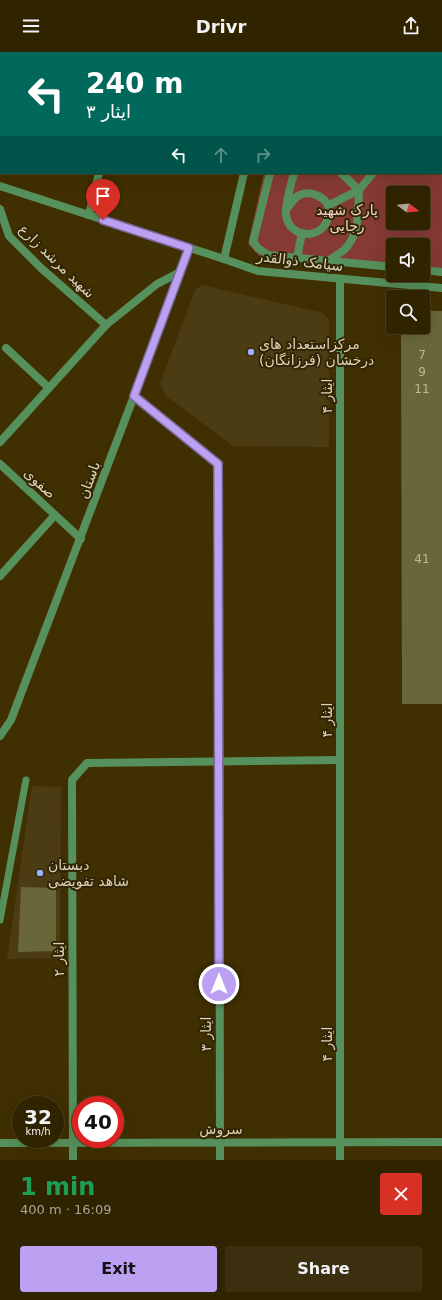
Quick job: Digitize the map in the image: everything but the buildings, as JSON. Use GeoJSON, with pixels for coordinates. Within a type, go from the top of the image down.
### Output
{"type":"FeatureCollection","features":[{"type":"Feature","properties":{"kind":"street"},"geometry":{"type":"LineString","coordinates":[[89,215],[99,174]]}},
{"type":"Feature","properties":{"kind":"street"},"geometry":{"type":"LineString","coordinates":[[224,259],[244,174]]}},
{"type":"Feature","properties":{"kind":"street"},"geometry":{"type":"LineString","coordinates":[[270,174],[253,242],[258,248],[268,255],[386,266]]}},
{"type":"Feature","properties":{"kind":"street"},"geometry":{"type":"LineString","coordinates":[[286,210],[298,195],[306,193],[320,196],[325,200],[329,205],[329,212],[327,221],[323,228],[316,232],[308,234],[302,233],[298,232],[292,227],[288,222],[286,210],[294,174]]}},
{"type":"Feature","properties":{"kind":"street"},"geometry":{"type":"LineString","coordinates":[[328,261],[344,250],[351,241],[358,220],[359,190],[342,174]]}},
{"type":"Feature","properties":{"kind":"street"},"geometry":{"type":"LineString","coordinates":[[329,205],[359,190],[372,174]]}},
{"type":"Feature","properties":{"kind":"street","name":"سیامک ذوالقدر"},"geometry":{"type":"LineString","coordinates":[[1,188],[89,215],[258,271],[442,288]]}},
{"type":"Feature","properties":{"kind":"street","name":"شهید مرشد زارع"},"geometry":{"type":"LineString","coordinates":[[0,209],[9,236],[41,268],[106,325]]}},
{"type":"Feature","properties":{"kind":"street"},"geometry":{"type":"LineString","coordinates":[[296,258],[302,233]]}},
{"type":"Feature","properties":{"kind":"street","name":"باستان"},"geometry":{"type":"LineString","coordinates":[[0,736],[11,720],[81,538],[189,248]]}},
{"type":"Feature","properties":{"kind":"street"},"geometry":{"type":"LineString","coordinates":[[430,271],[442,272]]}},
{"type":"Feature","properties":{"kind":"street"},"geometry":{"type":"LineString","coordinates":[[0,442],[106,325],[157,284],[180,272]]}},
{"type":"Feature","properties":{"kind":"street","name":"ایثار ۴"},"geometry":{"type":"LineString","coordinates":[[340,279],[340,1160]]}},
{"type":"Feature","properties":{"kind":"street"},"geometry":{"type":"LineString","coordinates":[[6,348],[49,388]]}},
{"type":"Feature","properties":{"kind":"street","name":"ایثار ۳"},"geometry":{"type":"LineString","coordinates":[[134,396],[218,464],[220,1160]]}},
{"type":"Feature","properties":{"kind":"street","name":"صفوی"},"geometry":{"type":"LineString","coordinates":[[0,464],[81,538]]}},
{"type":"Feature","properties":{"kind":"street"},"geometry":{"type":"LineString","coordinates":[[0,576],[55,515]]}},
{"type":"Feature","properties":{"kind":"street"},"geometry":{"type":"LineString","coordinates":[[219,761],[340,760]]}},
{"type":"Feature","properties":{"kind":"street","name":"ایثار ۲"},"geometry":{"type":"LineString","coordinates":[[73,1096],[72,780],[87,763],[219,761]]}},
{"type":"Feature","properties":{"kind":"street","name":"سروش"},"geometry":{"type":"LineString","coordinates":[[124,1143],[442,1142]]}},
{"type":"Feature","properties":{"kind":"street","name":"سروش"},"geometry":{"type":"LineString","coordinates":[[0,1143],[72,1143]]}},
{"type":"Feature","properties":{"kind":"street","name":"ایثار ۲"},"geometry":{"type":"LineString","coordinates":[[73,1148],[73,1160]]}},
{"type":"Feature","properties":{"kind":"lane"},"geometry":{"type":"LineString","coordinates":[[0,920],[26,780]]}},
{"type":"Feature","properties":{"kind":"shaded area","name":"مرکزاستعداد های درخشان (فرزانگان)"},"geometry":{"type":"Polygon","coordinates":[[[202,285],[323,313],[329,320],[329,447],[233,446],[166,396],[160,383],[195,290],[202,285]]]}},
{"type":"Feature","properties":{"kind":"shaded area","name":"دبستان شاهد تفویضی"},"geometry":{"type":"Polygon","coordinates":[[[32,786],[61,787],[60,958],[7,959],[32,786]]]}},
{"type":"Feature","properties":{"kind":"green space","name":"پارک شهید رجایی"},"geometry":{"type":"Polygon","coordinates":[[[264,174],[442,174],[442,271],[430,270],[430,238],[386,238],[386,266],[259,256],[248,244],[264,174]]]}},
{"type":"Feature","properties":{"kind":"place","name":"مرکزاستعداد های درخشان (فرزانگان)"},"geometry":{"type":"Point","coordinates":[251,352]}},
{"type":"Feature","properties":{"kind":"place","name":"دبستان شاهد تفویضی"},"geometry":{"type":"Point","coordinates":[40,873]}},
{"type":"Feature","properties":{"kind":"route"},"geometry":{"type":"LineString","coordinates":[[103,220],[189,248],[134,396],[218,464],[219,984]]}}]}
